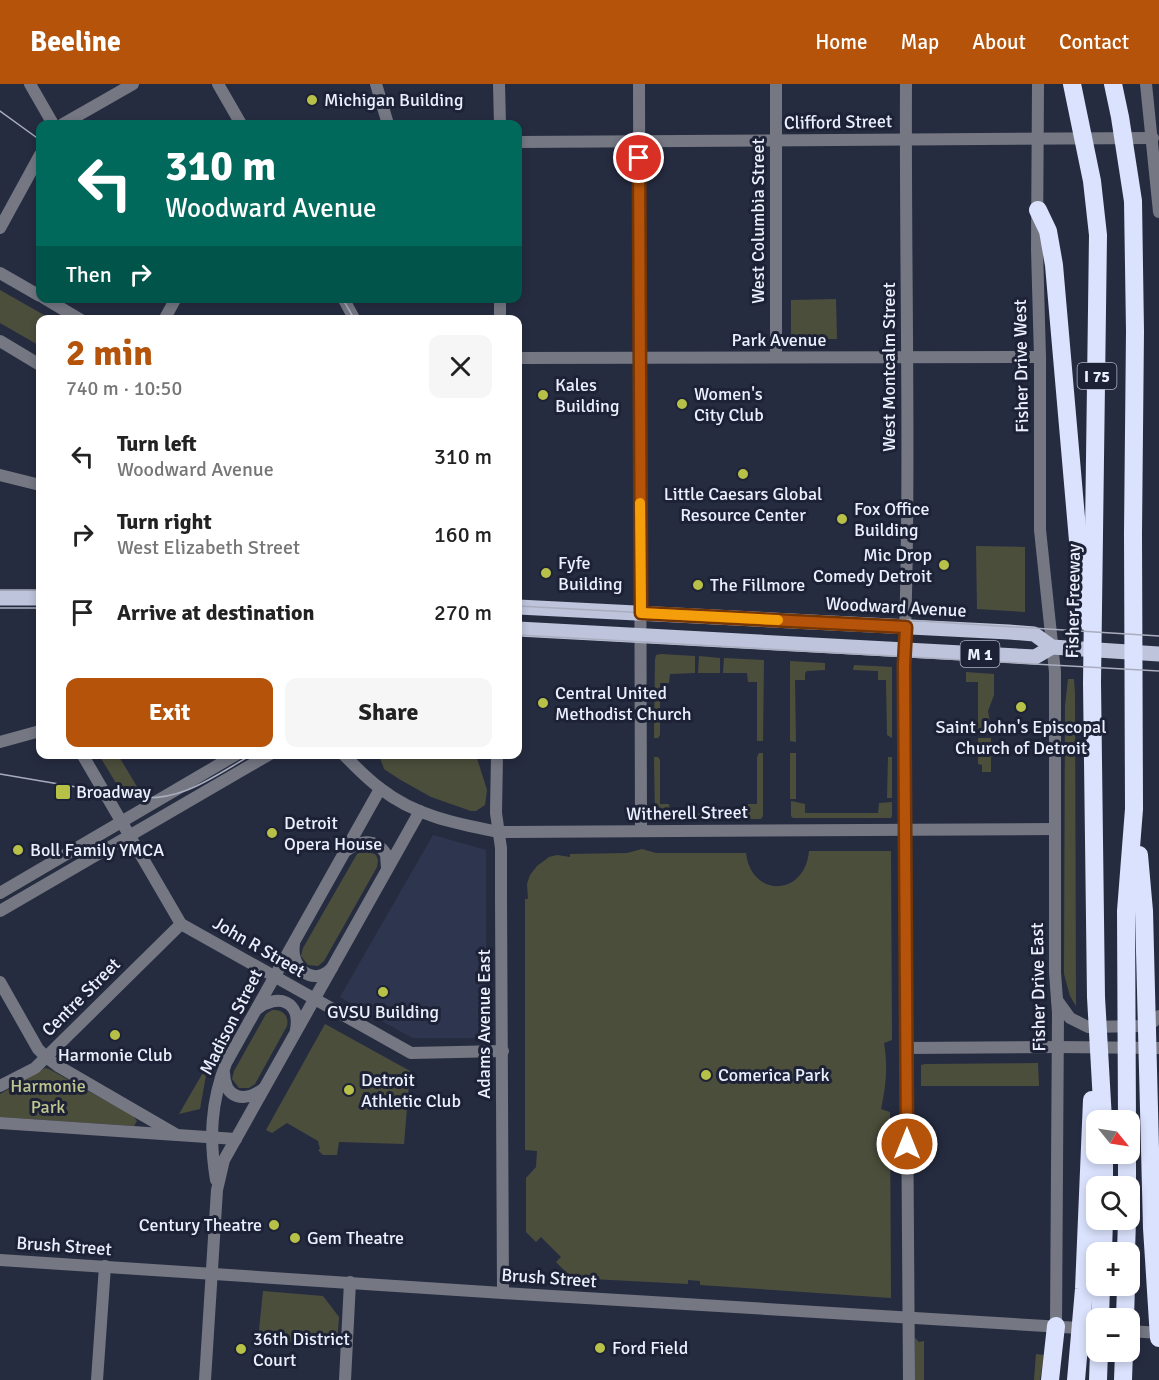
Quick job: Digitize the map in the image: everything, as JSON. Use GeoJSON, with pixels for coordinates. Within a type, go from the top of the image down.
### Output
{"type":"FeatureCollection","features":[{"type":"Feature","properties":{"kind":"highway","name":"Fisher Freeway"},"geometry":{"type":"LineString","coordinates":[[1072,84],[1092,181],[1098,235],[1092,683],[1096,997],[1102,1110]]}},
{"type":"Feature","properties":{"kind":"highway","name":"I 75"},"geometry":{"type":"LineString","coordinates":[[1113,84],[1133,201],[1134,809],[1144,911],[1152,1228],[1159,1335]]}},
{"type":"Feature","properties":{"kind":"highway"},"geometry":{"type":"LineString","coordinates":[[1120,117],[1124,84]]}},
{"type":"Feature","properties":{"kind":"highway"},"geometry":{"type":"LineString","coordinates":[[1038,210],[1048,231],[1054,265],[1081,589],[1092,683]]}},
{"type":"Feature","properties":{"kind":"highway"},"geometry":{"type":"LineString","coordinates":[[1127,1110],[1126,911],[1134,809]]}},
{"type":"Feature","properties":{"kind":"highway","name":"I 75"},"geometry":{"type":"LineString","coordinates":[[1076,1380],[1084,1289],[1096,997]]}},
{"type":"Feature","properties":{"kind":"highway"},"geometry":{"type":"LineString","coordinates":[[1050,1380],[1060,1327]]}},
{"type":"Feature","properties":{"kind":"highway"},"geometry":{"type":"LineString","coordinates":[[1098,1380],[1099,1362]]}},
{"type":"Feature","properties":{"kind":"highway"},"geometry":{"type":"LineString","coordinates":[[1123,1380],[1124,1362]]}},
{"type":"Feature","properties":{"kind":"main road"},"geometry":{"type":"LineString","coordinates":[[0,598],[36,598]]}},
{"type":"Feature","properties":{"kind":"main road","name":"Woodward Avenue"},"geometry":{"type":"LineString","coordinates":[[522,607],[1034,634],[1052,647]]}},
{"type":"Feature","properties":{"kind":"main road","name":"Woodward Avenue"},"geometry":{"type":"LineString","coordinates":[[522,629],[1035,657],[1052,647],[1157,653]]}},
{"type":"Feature","properties":{"kind":"street"},"geometry":{"type":"LineString","coordinates":[[30,84],[51,120]]}},
{"type":"Feature","properties":{"kind":"street"},"geometry":{"type":"LineString","coordinates":[[70,120],[133,84]]}},
{"type":"Feature","properties":{"kind":"street"},"geometry":{"type":"LineString","coordinates":[[218,84],[239,120]]}},
{"type":"Feature","properties":{"kind":"street"},"geometry":{"type":"LineString","coordinates":[[376,84],[386,120]]}},
{"type":"Feature","properties":{"kind":"street"},"geometry":{"type":"LineString","coordinates":[[500,84],[500,120]]}},
{"type":"Feature","properties":{"kind":"street"},"geometry":{"type":"LineString","coordinates":[[639,84],[641,831]]}},
{"type":"Feature","properties":{"kind":"street","name":"West Columbia Street"},"geometry":{"type":"LineString","coordinates":[[776,84],[776,357]]}},
{"type":"Feature","properties":{"kind":"street","name":"West Montcalm Street"},"geometry":{"type":"LineString","coordinates":[[906,84],[908,357],[905,830],[909,1380]]}},
{"type":"Feature","properties":{"kind":"street","name":"Fisher Drive West"},"geometry":{"type":"LineString","coordinates":[[1038,84],[1044,139],[1038,210],[1040,530],[1052,647]]}},
{"type":"Feature","properties":{"kind":"street"},"geometry":{"type":"LineString","coordinates":[[1146,84],[1156,138],[1159,212]]}},
{"type":"Feature","properties":{"kind":"street","name":"Clifford Street"},"geometry":{"type":"LineString","coordinates":[[522,142],[1156,138]]}},
{"type":"Feature","properties":{"kind":"street"},"geometry":{"type":"LineString","coordinates":[[0,228],[36,162]]}},
{"type":"Feature","properties":{"kind":"street"},"geometry":{"type":"LineString","coordinates":[[0,273],[36,294]]}},
{"type":"Feature","properties":{"kind":"street"},"geometry":{"type":"LineString","coordinates":[[52,303],[73,315]]}},
{"type":"Feature","properties":{"kind":"street"},"geometry":{"type":"LineString","coordinates":[[0,341],[36,363]]}},
{"type":"Feature","properties":{"kind":"street","name":"Park Avenue"},"geometry":{"type":"LineString","coordinates":[[522,358],[1040,357]]}},
{"type":"Feature","properties":{"kind":"street"},"geometry":{"type":"LineString","coordinates":[[0,475],[36,483]]}},
{"type":"Feature","properties":{"kind":"street","name":"Fisher Drive East"},"geometry":{"type":"LineString","coordinates":[[1052,647],[1055,672],[1055,973],[1058,1047],[1060,1327]]}},
{"type":"Feature","properties":{"kind":"street"},"geometry":{"type":"LineString","coordinates":[[0,742],[36,732]]}},
{"type":"Feature","properties":{"kind":"street","name":"John R Street"},"geometry":{"type":"LineString","coordinates":[[85,759],[181,924],[411,1053],[503,1051]]}},
{"type":"Feature","properties":{"kind":"street"},"geometry":{"type":"LineString","coordinates":[[0,893],[228,759]]}},
{"type":"Feature","properties":{"kind":"street"},"geometry":{"type":"LineString","coordinates":[[0,911],[262,759]]}},
{"type":"Feature","properties":{"kind":"street","name":"Witherell Street"},"geometry":{"type":"LineString","coordinates":[[348,759],[380,789],[420,812],[499,832],[1055,829]]}},
{"type":"Feature","properties":{"kind":"street","name":"Adams Avenue East"},"geometry":{"type":"LineString","coordinates":[[497,759],[496,813],[501,848],[503,1293]]}},
{"type":"Feature","properties":{"kind":"street","name":"Madison Street"},"geometry":{"type":"LineString","coordinates":[[205,1380],[217,1190],[211,1137],[216,1094],[226,1063],[252,1014],[380,789]]}},
{"type":"Feature","properties":{"kind":"street","name":"Madison Street"},"geometry":{"type":"LineString","coordinates":[[217,1190],[224,1160],[420,812]]}},
{"type":"Feature","properties":{"kind":"street"},"geometry":{"type":"LineString","coordinates":[[345,851],[360,842],[368,841],[376,844],[386,854],[388,866],[384,874]]}},
{"type":"Feature","properties":{"kind":"street","name":"Centre Street"},"geometry":{"type":"LineString","coordinates":[[0,1086],[35,1068],[181,924]]}},
{"type":"Feature","properties":{"kind":"street"},"geometry":{"type":"LineString","coordinates":[[294,940],[293,955],[296,965],[301,970],[317,976],[325,974],[333,966]]}},
{"type":"Feature","properties":{"kind":"street"},"geometry":{"type":"LineString","coordinates":[[0,982],[38,1049],[46,1057],[177,1135]]}},
{"type":"Feature","properties":{"kind":"street"},"geometry":{"type":"LineString","coordinates":[[1057,998],[1064,1012],[1077,1023],[1088,1027],[1142,1026],[1154,1022],[1158,1017]]}},
{"type":"Feature","properties":{"kind":"street"},"geometry":{"type":"LineString","coordinates":[[252,1014],[270,1001],[286,1002],[297,1016],[293,1037]]}},
{"type":"Feature","properties":{"kind":"street"},"geometry":{"type":"LineString","coordinates":[[907,1048],[1159,1048]]}},
{"type":"Feature","properties":{"kind":"street"},"geometry":{"type":"LineString","coordinates":[[226,1063],[224,1078],[231,1093],[246,1098],[264,1088]]}},
{"type":"Feature","properties":{"kind":"street"},"geometry":{"type":"LineString","coordinates":[[0,1123],[236,1139]]}},
{"type":"Feature","properties":{"kind":"street","name":"Brush Street"},"geometry":{"type":"LineString","coordinates":[[0,1260],[1086,1328]]}},
{"type":"Feature","properties":{"kind":"street"},"geometry":{"type":"LineString","coordinates":[[97,1380],[105,1266]]}},
{"type":"Feature","properties":{"kind":"street"},"geometry":{"type":"LineString","coordinates":[[345,1380],[350,1282]]}},
{"type":"Feature","properties":{"kind":"street"},"geometry":{"type":"LineString","coordinates":[[1140,1332],[1159,1335]]}},
{"type":"Feature","properties":{"kind":"shaded area"},"geometry":{"type":"Polygon","coordinates":[[[433,835],[486,850],[486,1038],[412,1038],[340,997],[433,835]]]}},
{"type":"Feature","properties":{"kind":"green space"},"geometry":{"type":"Polygon","coordinates":[[[0,290],[44,315],[36,315],[36,344],[0,323],[0,290]]]}},
{"type":"Feature","properties":{"kind":"green space"},"geometry":{"type":"Polygon","coordinates":[[[836,299],[837,339],[791,339],[791,300],[836,299]]]}},
{"type":"Feature","properties":{"kind":"green space"},"geometry":{"type":"Polygon","coordinates":[[[976,546],[1025,547],[1025,612],[977,609],[976,546]]]}},
{"type":"Feature","properties":{"kind":"green space"},"geometry":{"type":"Polygon","coordinates":[[[656,655],[695,656],[695,673],[670,674],[669,683],[660,683],[660,735],[654,738],[655,659],[656,655]]]}},
{"type":"Feature","properties":{"kind":"green space"},"geometry":{"type":"Polygon","coordinates":[[[699,656],[720,658],[720,673],[698,673],[699,656]]]}},
{"type":"Feature","properties":{"kind":"green space"},"geometry":{"type":"Polygon","coordinates":[[[724,658],[764,660],[763,741],[757,741],[757,682],[748,682],[747,673],[723,673],[724,658]]]}},
{"type":"Feature","properties":{"kind":"green space"},"geometry":{"type":"Polygon","coordinates":[[[790,661],[825,663],[825,670],[807,671],[805,680],[795,680],[796,742],[790,741],[790,661]]]}},
{"type":"Feature","properties":{"kind":"green space"},"geometry":{"type":"Polygon","coordinates":[[[854,665],[892,667],[892,738],[887,735],[886,680],[878,680],[878,671],[853,670],[854,665]]]}},
{"type":"Feature","properties":{"kind":"green space"},"geometry":{"type":"Polygon","coordinates":[[[966,672],[994,674],[994,695],[988,711],[992,735],[978,735],[978,682],[966,682],[966,672]]]}},
{"type":"Feature","properties":{"kind":"green space"},"geometry":{"type":"Polygon","coordinates":[[[1068,679],[1074,679],[1075,694],[1076,1006],[1070,996],[1064,974],[1065,706],[1068,679]]]}},
{"type":"Feature","properties":{"kind":"green space"},"geometry":{"type":"Polygon","coordinates":[[[978,738],[991,738],[991,772],[982,772],[982,765],[978,764],[978,738]]]}},
{"type":"Feature","properties":{"kind":"green space"},"geometry":{"type":"Polygon","coordinates":[[[759,753],[763,753],[763,816],[761,819],[655,818],[654,757],[660,760],[660,804],[669,804],[670,814],[748,813],[748,804],[757,804],[757,757],[759,753]]]}},
{"type":"Feature","properties":{"kind":"green space"},"geometry":{"type":"Polygon","coordinates":[[[790,753],[796,753],[796,799],[790,799],[790,753]]]}},
{"type":"Feature","properties":{"kind":"green space"},"geometry":{"type":"Polygon","coordinates":[[[888,757],[892,757],[892,798],[887,798],[888,757]]]}},
{"type":"Feature","properties":{"kind":"green space"},"geometry":{"type":"Polygon","coordinates":[[[101,759],[120,759],[139,790],[128,795],[122,793],[101,759]]]}},
{"type":"Feature","properties":{"kind":"green space"},"geometry":{"type":"Polygon","coordinates":[[[380,759],[477,759],[487,790],[485,805],[476,811],[471,811],[431,797],[384,769],[380,759]]]}},
{"type":"Feature","properties":{"kind":"green space"},"geometry":{"type":"Polygon","coordinates":[[[791,801],[805,804],[805,813],[878,813],[879,803],[892,802],[892,816],[891,818],[793,818],[791,801]]]}},
{"type":"Feature","properties":{"kind":"green space","name":"Comerica Park"},"geometry":{"type":"Polygon","coordinates":[[[642,849],[656,853],[746,853],[750,868],[757,878],[767,884],[778,886],[789,884],[798,877],[805,866],[809,851],[891,851],[892,1040],[884,1043],[886,1076],[881,1109],[890,1112],[891,1298],[700,1285],[700,1281],[688,1280],[688,1284],[572,1278],[556,1262],[561,1257],[541,1237],[536,1242],[526,1232],[526,1178],[536,1167],[537,1151],[525,1150],[525,899],[528,899],[527,884],[537,866],[549,857],[557,855],[570,857],[570,854],[627,853],[642,849]]]}},
{"type":"Feature","properties":{"kind":"green space"},"geometry":{"type":"Polygon","coordinates":[[[365,850],[376,855],[377,867],[324,961],[318,966],[308,965],[301,956],[303,948],[357,854],[365,850]]]}},
{"type":"Feature","properties":{"kind":"green space"},"geometry":{"type":"Polygon","coordinates":[[[272,1010],[284,1014],[287,1026],[255,1084],[249,1088],[239,1088],[232,1079],[234,1071],[266,1014],[272,1010]]]}},
{"type":"Feature","properties":{"kind":"green space","name":"Detroit Athletic Club"},"geometry":{"type":"Polygon","coordinates":[[[325,1024],[410,1071],[404,1144],[339,1142],[337,1155],[323,1155],[318,1150],[320,1149],[318,1141],[287,1123],[272,1133],[266,1130],[325,1024]]]}},
{"type":"Feature","properties":{"kind":"green space"},"geometry":{"type":"Polygon","coordinates":[[[1038,1063],[1039,1086],[921,1086],[921,1065],[925,1064],[1038,1063]]]}},
{"type":"Feature","properties":{"kind":"green space"},"geometry":{"type":"Polygon","coordinates":[[[208,1064],[200,1109],[179,1114],[208,1064]]]}},
{"type":"Feature","properties":{"kind":"green space","name":"Harmonie Park"},"geometry":{"type":"Polygon","coordinates":[[[45,1068],[133,1116],[137,1121],[134,1126],[0,1117],[0,1094],[45,1068]]]}},
{"type":"Feature","properties":{"kind":"green space"},"geometry":{"type":"Polygon","coordinates":[[[263,1291],[323,1296],[339,1317],[337,1345],[258,1340],[263,1291]]]}},
{"type":"Feature","properties":{"kind":"green space"},"geometry":{"type":"Polygon","coordinates":[[[915,1338],[919,1342],[924,1341],[924,1380],[915,1380],[915,1338]]]}},
{"type":"Feature","properties":{"kind":"green space"},"geometry":{"type":"Polygon","coordinates":[[[1036,1354],[1044,1355],[1040,1380],[1034,1380],[1036,1354]]]}},
{"type":"Feature","properties":{"kind":"tram line"},"geometry":{"type":"LineString","coordinates":[[0,111],[36,137]]}},
{"type":"Feature","properties":{"kind":"tram line"},"geometry":{"type":"LineString","coordinates":[[345,303],[352,315]]}},
{"type":"Feature","properties":{"kind":"tram line"},"geometry":{"type":"LineString","coordinates":[[0,590],[36,590]]}},
{"type":"Feature","properties":{"kind":"tram line"},"geometry":{"type":"LineString","coordinates":[[522,606],[834,623],[920,621],[1159,636]]}},
{"type":"Feature","properties":{"kind":"tram line"},"geometry":{"type":"LineString","coordinates":[[0,608],[36,608]]}},
{"type":"Feature","properties":{"kind":"tram line"},"geometry":{"type":"LineString","coordinates":[[522,635],[1159,671]]}},
{"type":"Feature","properties":{"kind":"tram line"},"geometry":{"type":"LineString","coordinates":[[0,774],[152,798],[167,796],[197,786],[245,759]]}},
{"type":"Feature","properties":{"kind":"slow traffic"},"geometry":{"type":"LineString","coordinates":[[640,503],[641,613],[778,620]]}},
{"type":"Feature","properties":{"kind":"place","name":"Michigan Building"},"geometry":{"type":"Point","coordinates":[312,100]}},
{"type":"Feature","properties":{"kind":"place","name":"Kales Building"},"geometry":{"type":"Point","coordinates":[543,395]}},
{"type":"Feature","properties":{"kind":"place","name":"Women's City Club"},"geometry":{"type":"Point","coordinates":[682,404]}},
{"type":"Feature","properties":{"kind":"place","name":"Little Caesars Global Resource Center"},"geometry":{"type":"Point","coordinates":[743,474]}},
{"type":"Feature","properties":{"kind":"place","name":"Fox Office Building"},"geometry":{"type":"Point","coordinates":[842,519]}},
{"type":"Feature","properties":{"kind":"place","name":"Mic Drop Comedy Detroit"},"geometry":{"type":"Point","coordinates":[944,565]}},
{"type":"Feature","properties":{"kind":"place","name":"Fyfe Building"},"geometry":{"type":"Point","coordinates":[546,573]}},
{"type":"Feature","properties":{"kind":"place","name":"The Fillmore"},"geometry":{"type":"Point","coordinates":[698,585]}},
{"type":"Feature","properties":{"kind":"place","name":"Central United Methodist Church"},"geometry":{"type":"Point","coordinates":[543,703]}},
{"type":"Feature","properties":{"kind":"place","name":"Saint John's Episcopal Church of Detroit"},"geometry":{"type":"Point","coordinates":[1021,707]}},
{"type":"Feature","properties":{"kind":"place","name":"Broadway"},"geometry":{"type":"Point","coordinates":[63,792]}},
{"type":"Feature","properties":{"kind":"place","name":"Detroit Opera House"},"geometry":{"type":"Point","coordinates":[272,833]}},
{"type":"Feature","properties":{"kind":"place","name":"Boll Family YMCA"},"geometry":{"type":"Point","coordinates":[18,850]}},
{"type":"Feature","properties":{"kind":"place","name":"GVSU Building"},"geometry":{"type":"Point","coordinates":[383,992]}},
{"type":"Feature","properties":{"kind":"place","name":"Harmonie Club"},"geometry":{"type":"Point","coordinates":[115,1035]}},
{"type":"Feature","properties":{"kind":"place","name":"Comerica Park"},"geometry":{"type":"Point","coordinates":[706,1075]}},
{"type":"Feature","properties":{"kind":"place","name":"Detroit Athletic Club"},"geometry":{"type":"Point","coordinates":[349,1090]}},
{"type":"Feature","properties":{"kind":"place","name":"Century Theatre"},"geometry":{"type":"Point","coordinates":[274,1225]}},
{"type":"Feature","properties":{"kind":"place","name":"Gem Theatre"},"geometry":{"type":"Point","coordinates":[295,1238]}},
{"type":"Feature","properties":{"kind":"place","name":"Ford Field"},"geometry":{"type":"Point","coordinates":[600,1348]}},
{"type":"Feature","properties":{"kind":"place","name":"36th District Court"},"geometry":{"type":"Point","coordinates":[241,1349]}},
{"type":"Feature","properties":{"kind":"route"},"geometry":{"type":"LineString","coordinates":[[639,158],[641,613],[906,627],[904,665],[907,1144]]}}]}
